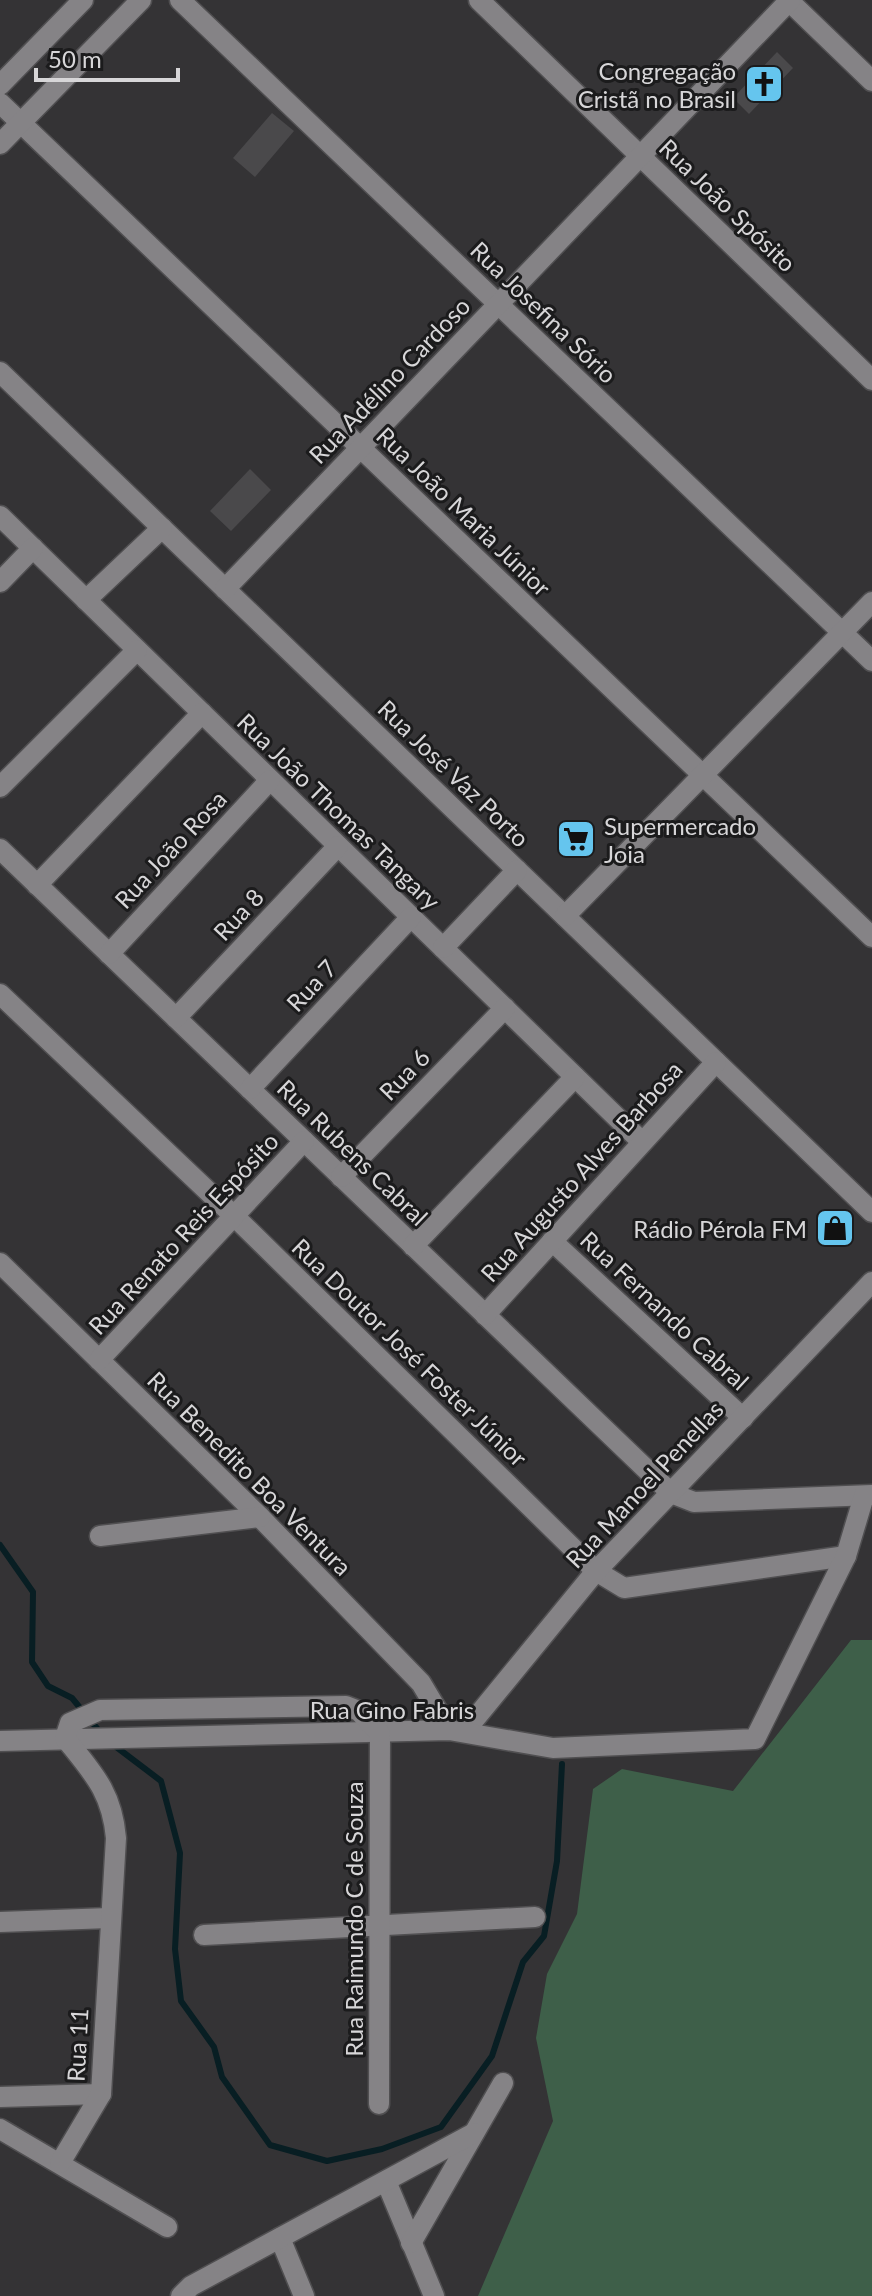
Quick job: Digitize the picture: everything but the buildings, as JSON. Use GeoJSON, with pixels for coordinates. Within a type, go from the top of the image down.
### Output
{"type":"FeatureCollection","features":[{"type":"Feature","properties":{"kind":"street"},"geometry":{"type":"LineString","coordinates":[[0,85],[83,0]]}},
{"type":"Feature","properties":{"kind":"street"},"geometry":{"type":"LineString","coordinates":[[0,144],[141,0]]}},
{"type":"Feature","properties":{"kind":"street","name":"Rua Josefina Sório"},"geometry":{"type":"LineString","coordinates":[[180,0],[872,661]]}},
{"type":"Feature","properties":{"kind":"street","name":"Rua João Spósito"},"geometry":{"type":"LineString","coordinates":[[479,0],[872,380]]}},
{"type":"Feature","properties":{"kind":"street"},"geometry":{"type":"LineString","coordinates":[[789,0],[872,81]]}},
{"type":"Feature","properties":{"kind":"street","name":"Rua Adélino Cardoso"},"geometry":{"type":"LineString","coordinates":[[225,589],[789,0]]}},
{"type":"Feature","properties":{"kind":"street","name":"Rua João Maria Júnior"},"geometry":{"type":"LineString","coordinates":[[0,103],[872,937]]}},
{"type":"Feature","properties":{"kind":"street","name":"Rua José Vaz Porto"},"geometry":{"type":"LineString","coordinates":[[0,372],[872,1212]]}},
{"type":"Feature","properties":{"kind":"street","name":"Rua João Thomas Tangary"},"geometry":{"type":"LineString","coordinates":[[0,516],[642,1142]]}},
{"type":"Feature","properties":{"kind":"street"},"geometry":{"type":"LineString","coordinates":[[86,600],[162,528]]}},
{"type":"Feature","properties":{"kind":"street"},"geometry":{"type":"LineString","coordinates":[[0,582],[33,548]]}},
{"type":"Feature","properties":{"kind":"street"},"geometry":{"type":"LineString","coordinates":[[565,916],[872,602]]}},
{"type":"Feature","properties":{"kind":"street"},"geometry":{"type":"LineString","coordinates":[[0,787],[137,650]]}},
{"type":"Feature","properties":{"kind":"street"},"geometry":{"type":"LineString","coordinates":[[37,885],[202,713]]}},
{"type":"Feature","properties":{"kind":"street","name":"Rua João Rosa"},"geometry":{"type":"LineString","coordinates":[[109,954],[270,780]]}},
{"type":"Feature","properties":{"kind":"street","name":"Rua 8"},"geometry":{"type":"LineString","coordinates":[[176,1018],[338,846]]}},
{"type":"Feature","properties":{"kind":"street","name":"Rua Rubens Cabral"},"geometry":{"type":"LineString","coordinates":[[0,849],[671,1493]]}},
{"type":"Feature","properties":{"kind":"street"},"geometry":{"type":"LineString","coordinates":[[443,948],[517,870]]}},
{"type":"Feature","properties":{"kind":"street","name":"Rua 7"},"geometry":{"type":"LineString","coordinates":[[250,1089],[411,917]]}},
{"type":"Feature","properties":{"kind":"street","name":"Rua Doutor José Foster Júnior"},"geometry":{"type":"LineString","coordinates":[[0,994],[234,1216],[596,1571],[624,1588],[846,1556]]}},
{"type":"Feature","properties":{"kind":"street","name":"Rua 6"},"geometry":{"type":"LineString","coordinates":[[341,1177],[505,1008]]}},
{"type":"Feature","properties":{"kind":"street","name":"Rua Augusto Alves Barbosa"},"geometry":{"type":"LineString","coordinates":[[485,1315],[716,1062]]}},
{"type":"Feature","properties":{"kind":"street"},"geometry":{"type":"LineString","coordinates":[[413,1246],[575,1077]]}},
{"type":"Feature","properties":{"kind":"street","name":"Rua Renato Reis Espósito"},"geometry":{"type":"LineString","coordinates":[[99,1360],[304,1141]]}},
{"type":"Feature","properties":{"kind":"street","name":"Rua Fernando Cabral"},"geometry":{"type":"LineString","coordinates":[[552,1241],[743,1418]]}},
{"type":"Feature","properties":{"kind":"street","name":"Rua Benedito Boa Ventura"},"geometry":{"type":"LineString","coordinates":[[0,1263],[260,1517],[421,1683],[457,1730]]}},
{"type":"Feature","properties":{"kind":"street","name":"Rua Manoel Penellas"},"geometry":{"type":"LineString","coordinates":[[457,1730],[596,1571],[872,1282]]}},
{"type":"Feature","properties":{"kind":"street","name":"Rua Gino Fabris"},"geometry":{"type":"LineString","coordinates":[[0,1741],[71,1732],[120,1736],[380,1734],[457,1730],[553,1748],[755,1739],[846,1556],[868,1496],[694,1502],[671,1493]]}},
{"type":"Feature","properties":{"kind":"street"},"geometry":{"type":"LineString","coordinates":[[100,1536],[260,1517]]}},
{"type":"Feature","properties":{"kind":"street"},"geometry":{"type":"LineString","coordinates":[[71,1732],[100,1710],[346,1706],[359,1711],[380,1734]]}},
{"type":"Feature","properties":{"kind":"street","name":"Rua 11"},"geometry":{"type":"LineString","coordinates":[[60,2163],[101,2094],[116,1838],[113,1808],[71,1732]]}},
{"type":"Feature","properties":{"kind":"street","name":"Rua Raimundo C de Souza"},"geometry":{"type":"LineString","coordinates":[[379,2104],[380,1734]]}},
{"type":"Feature","properties":{"kind":"street"},"geometry":{"type":"LineString","coordinates":[[204,1935],[535,1917]]}},
{"type":"Feature","properties":{"kind":"street"},"geometry":{"type":"LineString","coordinates":[[0,1922],[109,1918]]}},
{"type":"Feature","properties":{"kind":"street"},"geometry":{"type":"LineString","coordinates":[[411,2243],[503,2083]]}},
{"type":"Feature","properties":{"kind":"street"},"geometry":{"type":"LineString","coordinates":[[0,2097],[101,2094]]}},
{"type":"Feature","properties":{"kind":"street"},"geometry":{"type":"LineString","coordinates":[[0,2129],[167,2227]]}},
{"type":"Feature","properties":{"kind":"street"},"geometry":{"type":"LineString","coordinates":[[181,2296],[191,2286],[474,2133]]}},
{"type":"Feature","properties":{"kind":"street"},"geometry":{"type":"LineString","coordinates":[[386,2181],[434,2296]]}},
{"type":"Feature","properties":{"kind":"street"},"geometry":{"type":"LineString","coordinates":[[280,2238],[304,2296]]}},
{"type":"Feature","properties":{"kind":"green space"},"geometry":{"type":"Polygon","coordinates":[[[851,1640],[872,1640],[872,2296],[478,2296],[553,2121],[536,2038],[547,1974],[577,1914],[593,1789],[622,1769],[733,1791],[851,1640]]]}},
{"type":"Feature","properties":{"kind":"waterway"},"geometry":{"type":"LineString","coordinates":[[0,1545],[33,1592],[32,1662],[48,1686],[72,1698],[100,1732]]}},
{"type":"Feature","properties":{"kind":"waterway"},"geometry":{"type":"LineString","coordinates":[[111,1743],[161,1781],[180,1853],[175,1949],[181,2001],[214,2047],[222,2077],[270,2145],[327,2161],[382,2149],[441,2127],[492,2056],[523,1962],[544,1936],[557,1861],[562,1764]]}},
{"type":"Feature","properties":{"kind":"place","name":"Congregação Cristã no Brasil"},"geometry":{"type":"Point","coordinates":[764,84]}},
{"type":"Feature","properties":{"kind":"place","name":"Supermercado Joia"},"geometry":{"type":"Point","coordinates":[576,839]}},
{"type":"Feature","properties":{"kind":"place","name":"Rádio Pérola FM"},"geometry":{"type":"Point","coordinates":[835,1228]}}]}
